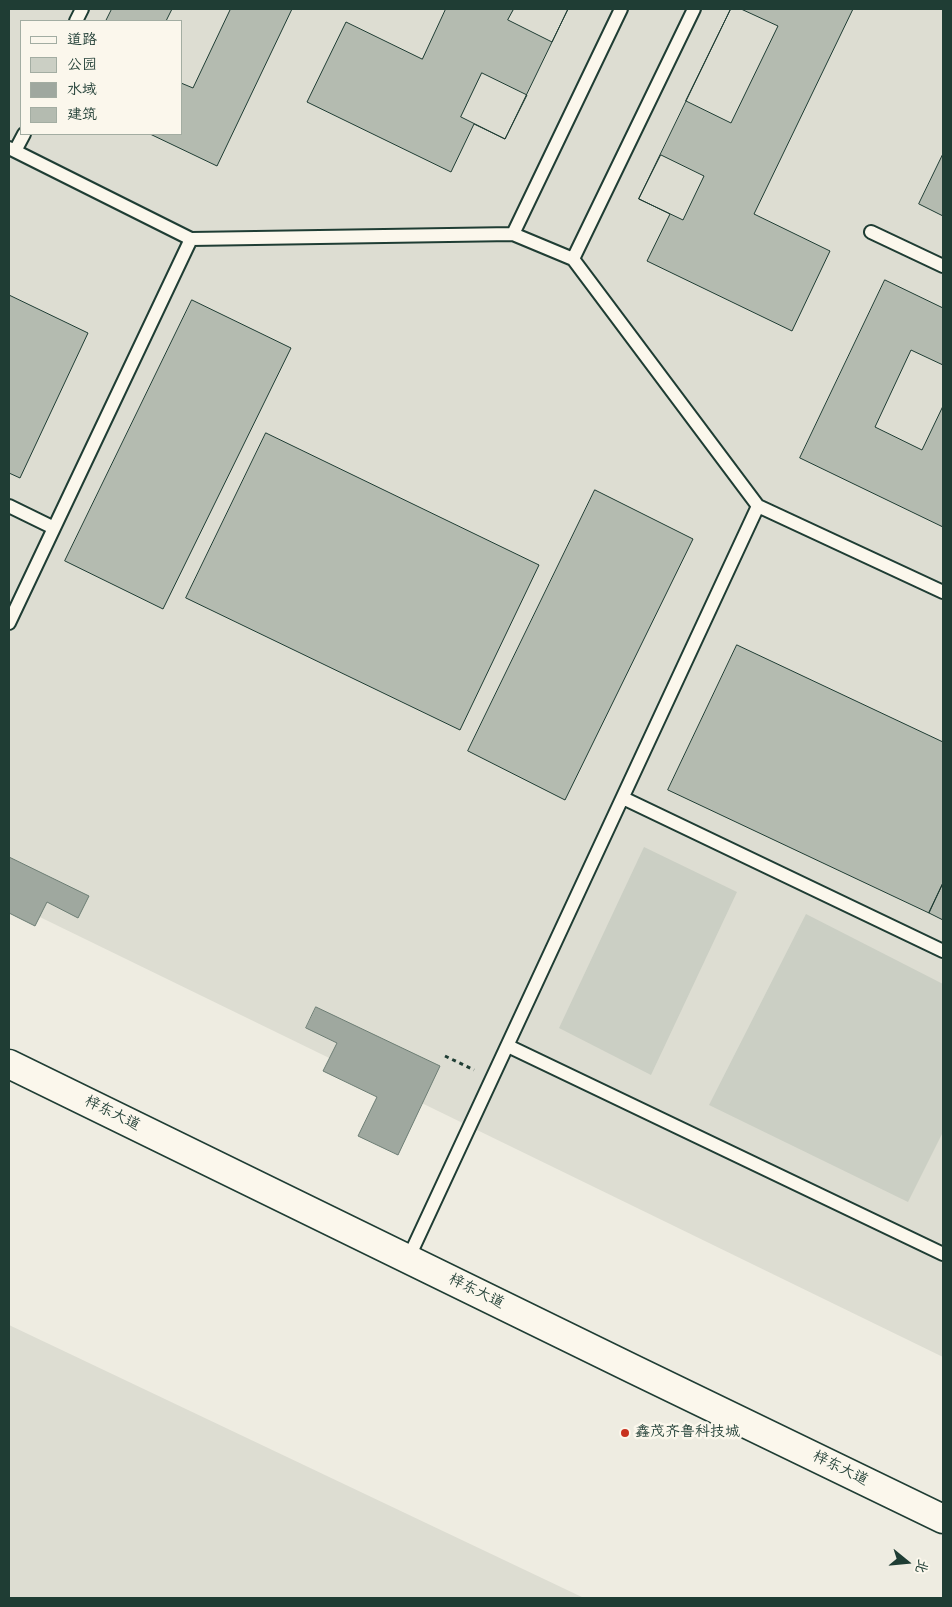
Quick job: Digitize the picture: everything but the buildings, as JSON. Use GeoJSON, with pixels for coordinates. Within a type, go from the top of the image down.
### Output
{"type":"FeatureCollection","features":[{"type":"Feature","properties":{"kind":"main road","name":"梓东大道"},"geometry":{"type":"LineString","coordinates":[[9,1064],[943,1519]]}},
{"type":"Feature","properties":{"kind":"lane"},"geometry":{"type":"LineString","coordinates":[[513,234],[621,9]]}},
{"type":"Feature","properties":{"kind":"lane"},"geometry":{"type":"LineString","coordinates":[[573,259],[694,9]]}},
{"type":"Feature","properties":{"kind":"lane"},"geometry":{"type":"LineString","coordinates":[[23,135],[12,150],[191,239],[513,234],[573,259],[758,506],[943,592]]}},
{"type":"Feature","properties":{"kind":"lane"},"geometry":{"type":"LineString","coordinates":[[871,232],[943,266]]}},
{"type":"Feature","properties":{"kind":"lane"},"geometry":{"type":"LineString","coordinates":[[9,623],[191,239]]}},
{"type":"Feature","properties":{"kind":"lane"},"geometry":{"type":"LineString","coordinates":[[9,506],[54,528]]}},
{"type":"Feature","properties":{"kind":"lane"},"geometry":{"type":"LineString","coordinates":[[408,1259],[758,506]]}},
{"type":"Feature","properties":{"kind":"lane"},"geometry":{"type":"LineString","coordinates":[[623,798],[943,951]]}},
{"type":"Feature","properties":{"kind":"lane"},"geometry":{"type":"LineString","coordinates":[[508,1046],[943,1254]]}},
{"type":"Feature","properties":{"kind":"path"},"geometry":{"type":"LineString","coordinates":[[445,1056],[492,1078]]}},
{"type":"Feature","properties":{"kind":"shaded area"},"geometry":{"type":"Polygon","coordinates":[[[9,9],[943,9],[943,1357],[9,902],[9,9]]]}},
{"type":"Feature","properties":{"kind":"shaded area"},"geometry":{"type":"Polygon","coordinates":[[[9,1325],[584,1598],[9,1598],[9,1325]]]}},
{"type":"Feature","properties":{"kind":"green space"},"geometry":{"type":"Polygon","coordinates":[[[644,847],[737,892],[651,1075],[559,1028],[644,847]]]}},
{"type":"Feature","properties":{"kind":"green space"},"geometry":{"type":"Polygon","coordinates":[[[806,914],[943,984],[943,1132],[908,1202],[709,1105],[806,914]]]}},
{"type":"Feature","properties":{"kind":"water"},"geometry":{"type":"Polygon","coordinates":[[[9,857],[89,896],[78,918],[47,902],[35,926],[9,913],[9,857]]]}},
{"type":"Feature","properties":{"kind":"water"},"geometry":{"type":"Polygon","coordinates":[[[316,1007],[440,1066],[398,1155],[358,1136],[377,1097],[323,1071],[337,1043],[306,1028],[316,1007]]]}},
{"type":"Feature","properties":{"kind":"place","name":"鑫茂齐鲁科技城"},"geometry":{"type":"Point","coordinates":[625,1433]}}]}
